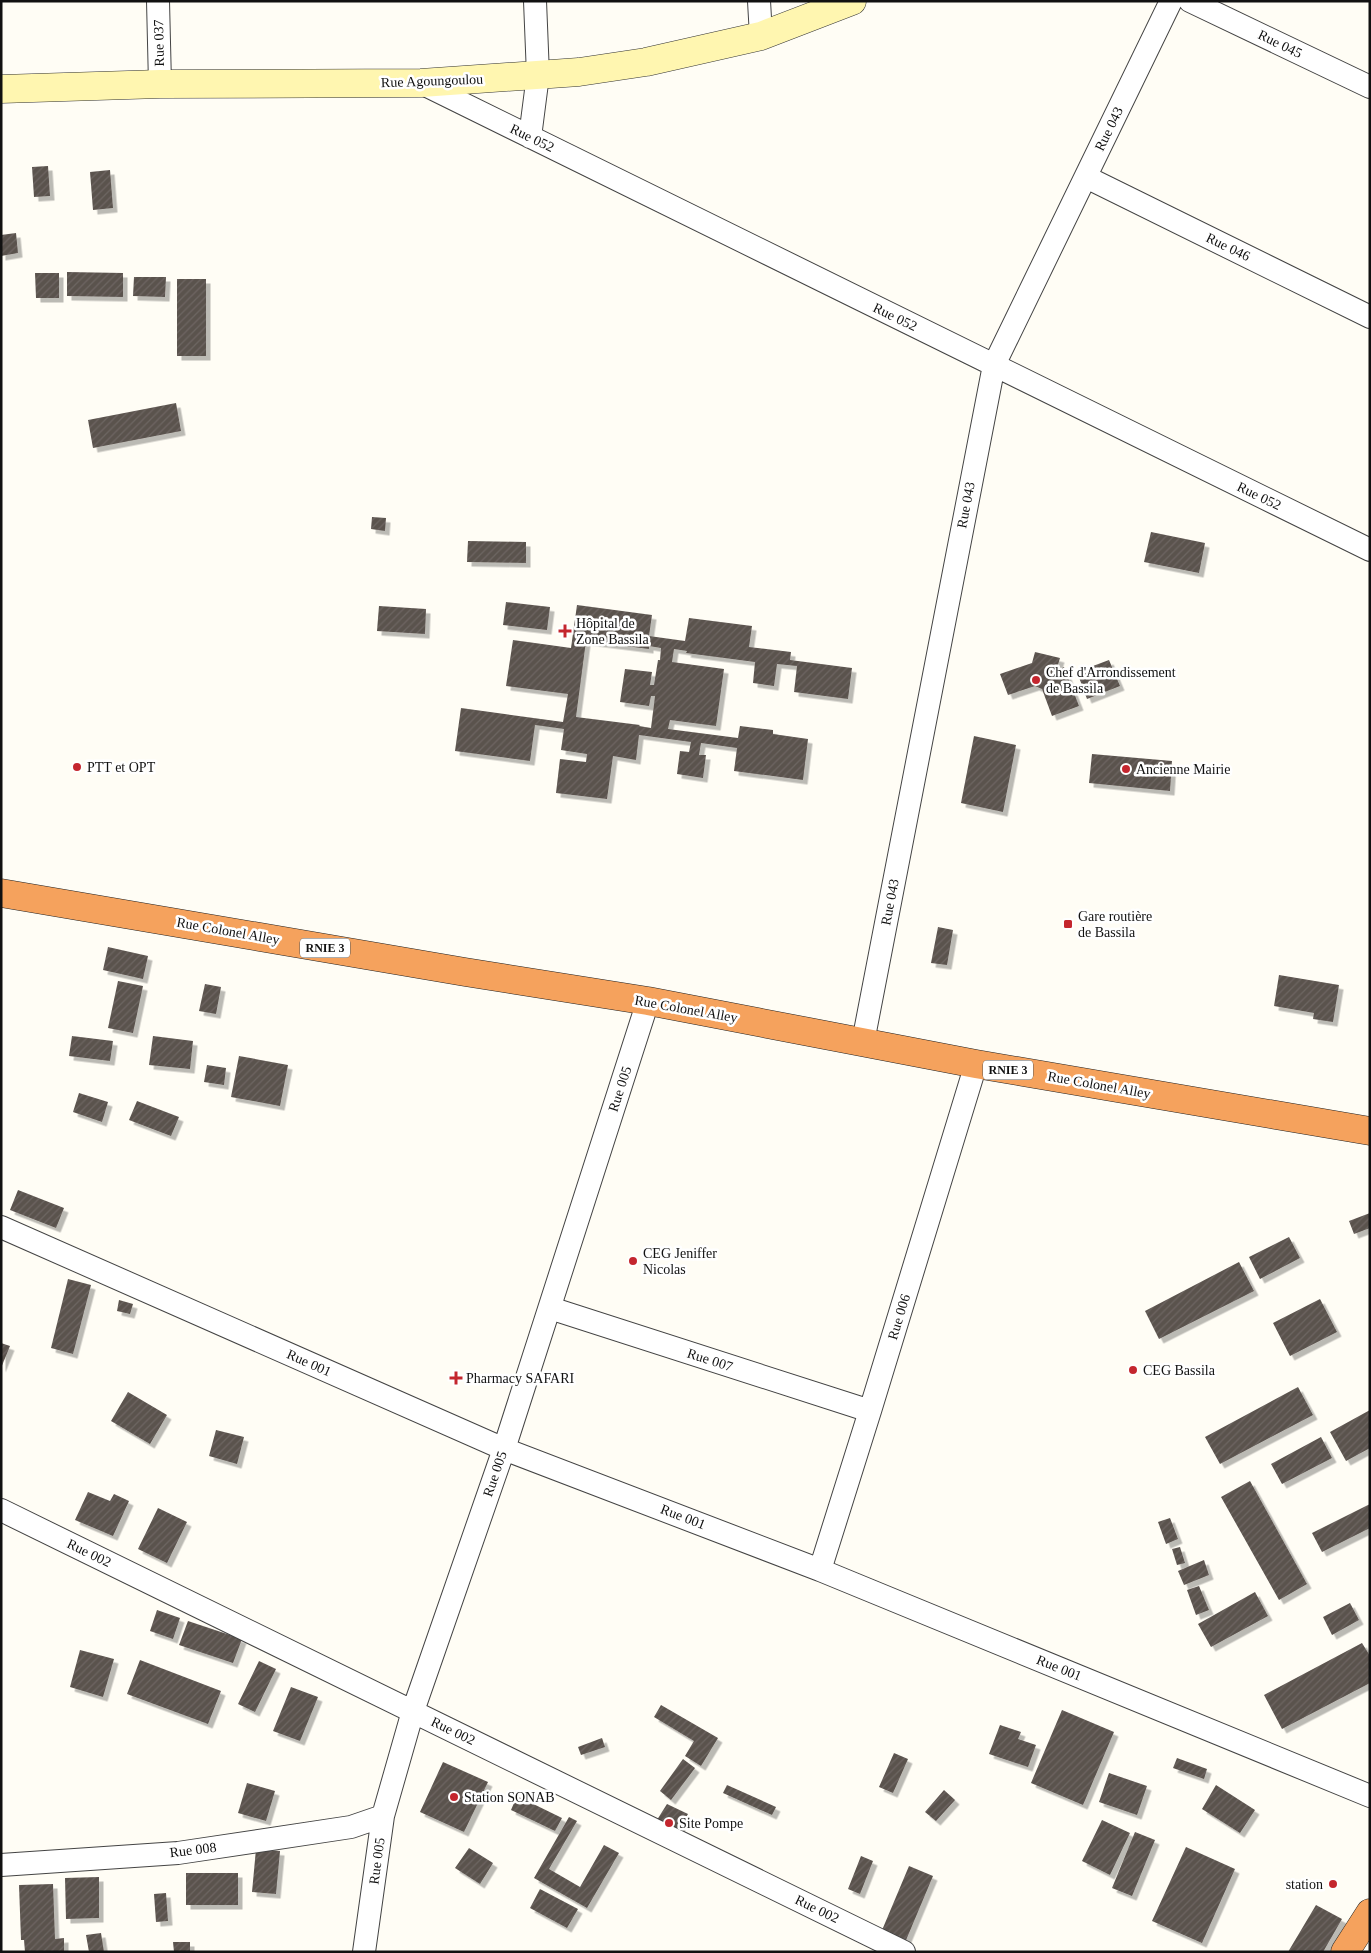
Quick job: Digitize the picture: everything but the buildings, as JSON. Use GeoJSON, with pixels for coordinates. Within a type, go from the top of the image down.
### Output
{"type":"FeatureCollection","features":[{"type":"Feature","properties":{"kind":"highway","name":"Rue Colonel Alley"},"geometry":{"type":"LineString","coordinates":[[1,893],[465,972],[648,1001],[976,1064],[1370,1131]]}},
{"type":"Feature","properties":{"kind":"highway"},"geometry":{"type":"LineString","coordinates":[[1345,1952],[1370,1913]]}},
{"type":"Feature","properties":{"kind":"main road","name":"Rue Agoungoulou"},"geometry":{"type":"LineString","coordinates":[[1,89],[160,84],[421,83],[579,72],[646,62],[761,36],[852,1]]}},
{"type":"Feature","properties":{"kind":"street","name":"Rue 037"},"geometry":{"type":"LineString","coordinates":[[158,1],[160,84]]}},
{"type":"Feature","properties":{"kind":"street"},"geometry":{"type":"LineString","coordinates":[[530,137],[538,75],[536,1]]}},
{"type":"Feature","properties":{"kind":"street"},"geometry":{"type":"LineString","coordinates":[[759,1],[761,36]]}},
{"type":"Feature","properties":{"kind":"street","name":"Rue 043"},"geometry":{"type":"LineString","coordinates":[[863,1042],[994,365],[1171,1]]}},
{"type":"Feature","properties":{"kind":"street","name":"Rue 045"},"geometry":{"type":"LineString","coordinates":[[1190,1],[1370,87]]}},
{"type":"Feature","properties":{"kind":"street","name":"Rue 052"},"geometry":{"type":"LineString","coordinates":[[421,83],[1370,550]]}},
{"type":"Feature","properties":{"kind":"street","name":"Rue 046"},"geometry":{"type":"LineString","coordinates":[[1086,177],[1370,317]]}},
{"type":"Feature","properties":{"kind":"street","name":"Rue 005"},"geometry":{"type":"LineString","coordinates":[[368,1950],[383,1816],[413,1711],[504,1449],[648,1001]]}},
{"type":"Feature","properties":{"kind":"street","name":"Rue 006"},"geometry":{"type":"LineString","coordinates":[[820,1570],[976,1064]]}},
{"type":"Feature","properties":{"kind":"street","name":"Rue 001"},"geometry":{"type":"LineString","coordinates":[[1,1227],[504,1449],[820,1570],[1370,1796]]}},
{"type":"Feature","properties":{"kind":"street","name":"Rue 007"},"geometry":{"type":"LineString","coordinates":[[550,1308],[870,1411]]}},
{"type":"Feature","properties":{"kind":"street","name":"Rue 002"},"geometry":{"type":"LineString","coordinates":[[1,1510],[904,1952]]}},
{"type":"Feature","properties":{"kind":"street","name":"Rue 008"},"geometry":{"type":"LineString","coordinates":[[1,1865],[178,1853],[351,1827],[383,1816]]}},
{"type":"Feature","properties":{"kind":"place","name":"Hôpital de Zone Bassila"},"geometry":{"type":"Point","coordinates":[565,631]}},
{"type":"Feature","properties":{"kind":"place","name":"Chef d'Arrondissement de Bassila"},"geometry":{"type":"Point","coordinates":[1036,680]}},
{"type":"Feature","properties":{"kind":"place","name":"PTT et OPT"},"geometry":{"type":"Point","coordinates":[77,767]}},
{"type":"Feature","properties":{"kind":"place","name":"Ancienne Mairie"},"geometry":{"type":"Point","coordinates":[1126,769]}},
{"type":"Feature","properties":{"kind":"place","name":"Gare routière de Bassila"},"geometry":{"type":"Point","coordinates":[1068,924]}},
{"type":"Feature","properties":{"kind":"place","name":"CEG Jeniffer Nicolas"},"geometry":{"type":"Point","coordinates":[633,1261]}},
{"type":"Feature","properties":{"kind":"place","name":"CEG Bassila"},"geometry":{"type":"Point","coordinates":[1133,1370]}},
{"type":"Feature","properties":{"kind":"place","name":"Pharmacy SAFARI"},"geometry":{"type":"Point","coordinates":[456,1378]}},
{"type":"Feature","properties":{"kind":"place","name":"Station SONAB"},"geometry":{"type":"Point","coordinates":[454,1797]}},
{"type":"Feature","properties":{"kind":"place","name":"Site Pompe"},"geometry":{"type":"Point","coordinates":[669,1823]}},
{"type":"Feature","properties":{"kind":"place","name":"station"},"geometry":{"type":"Point","coordinates":[1333,1884]}}]}
